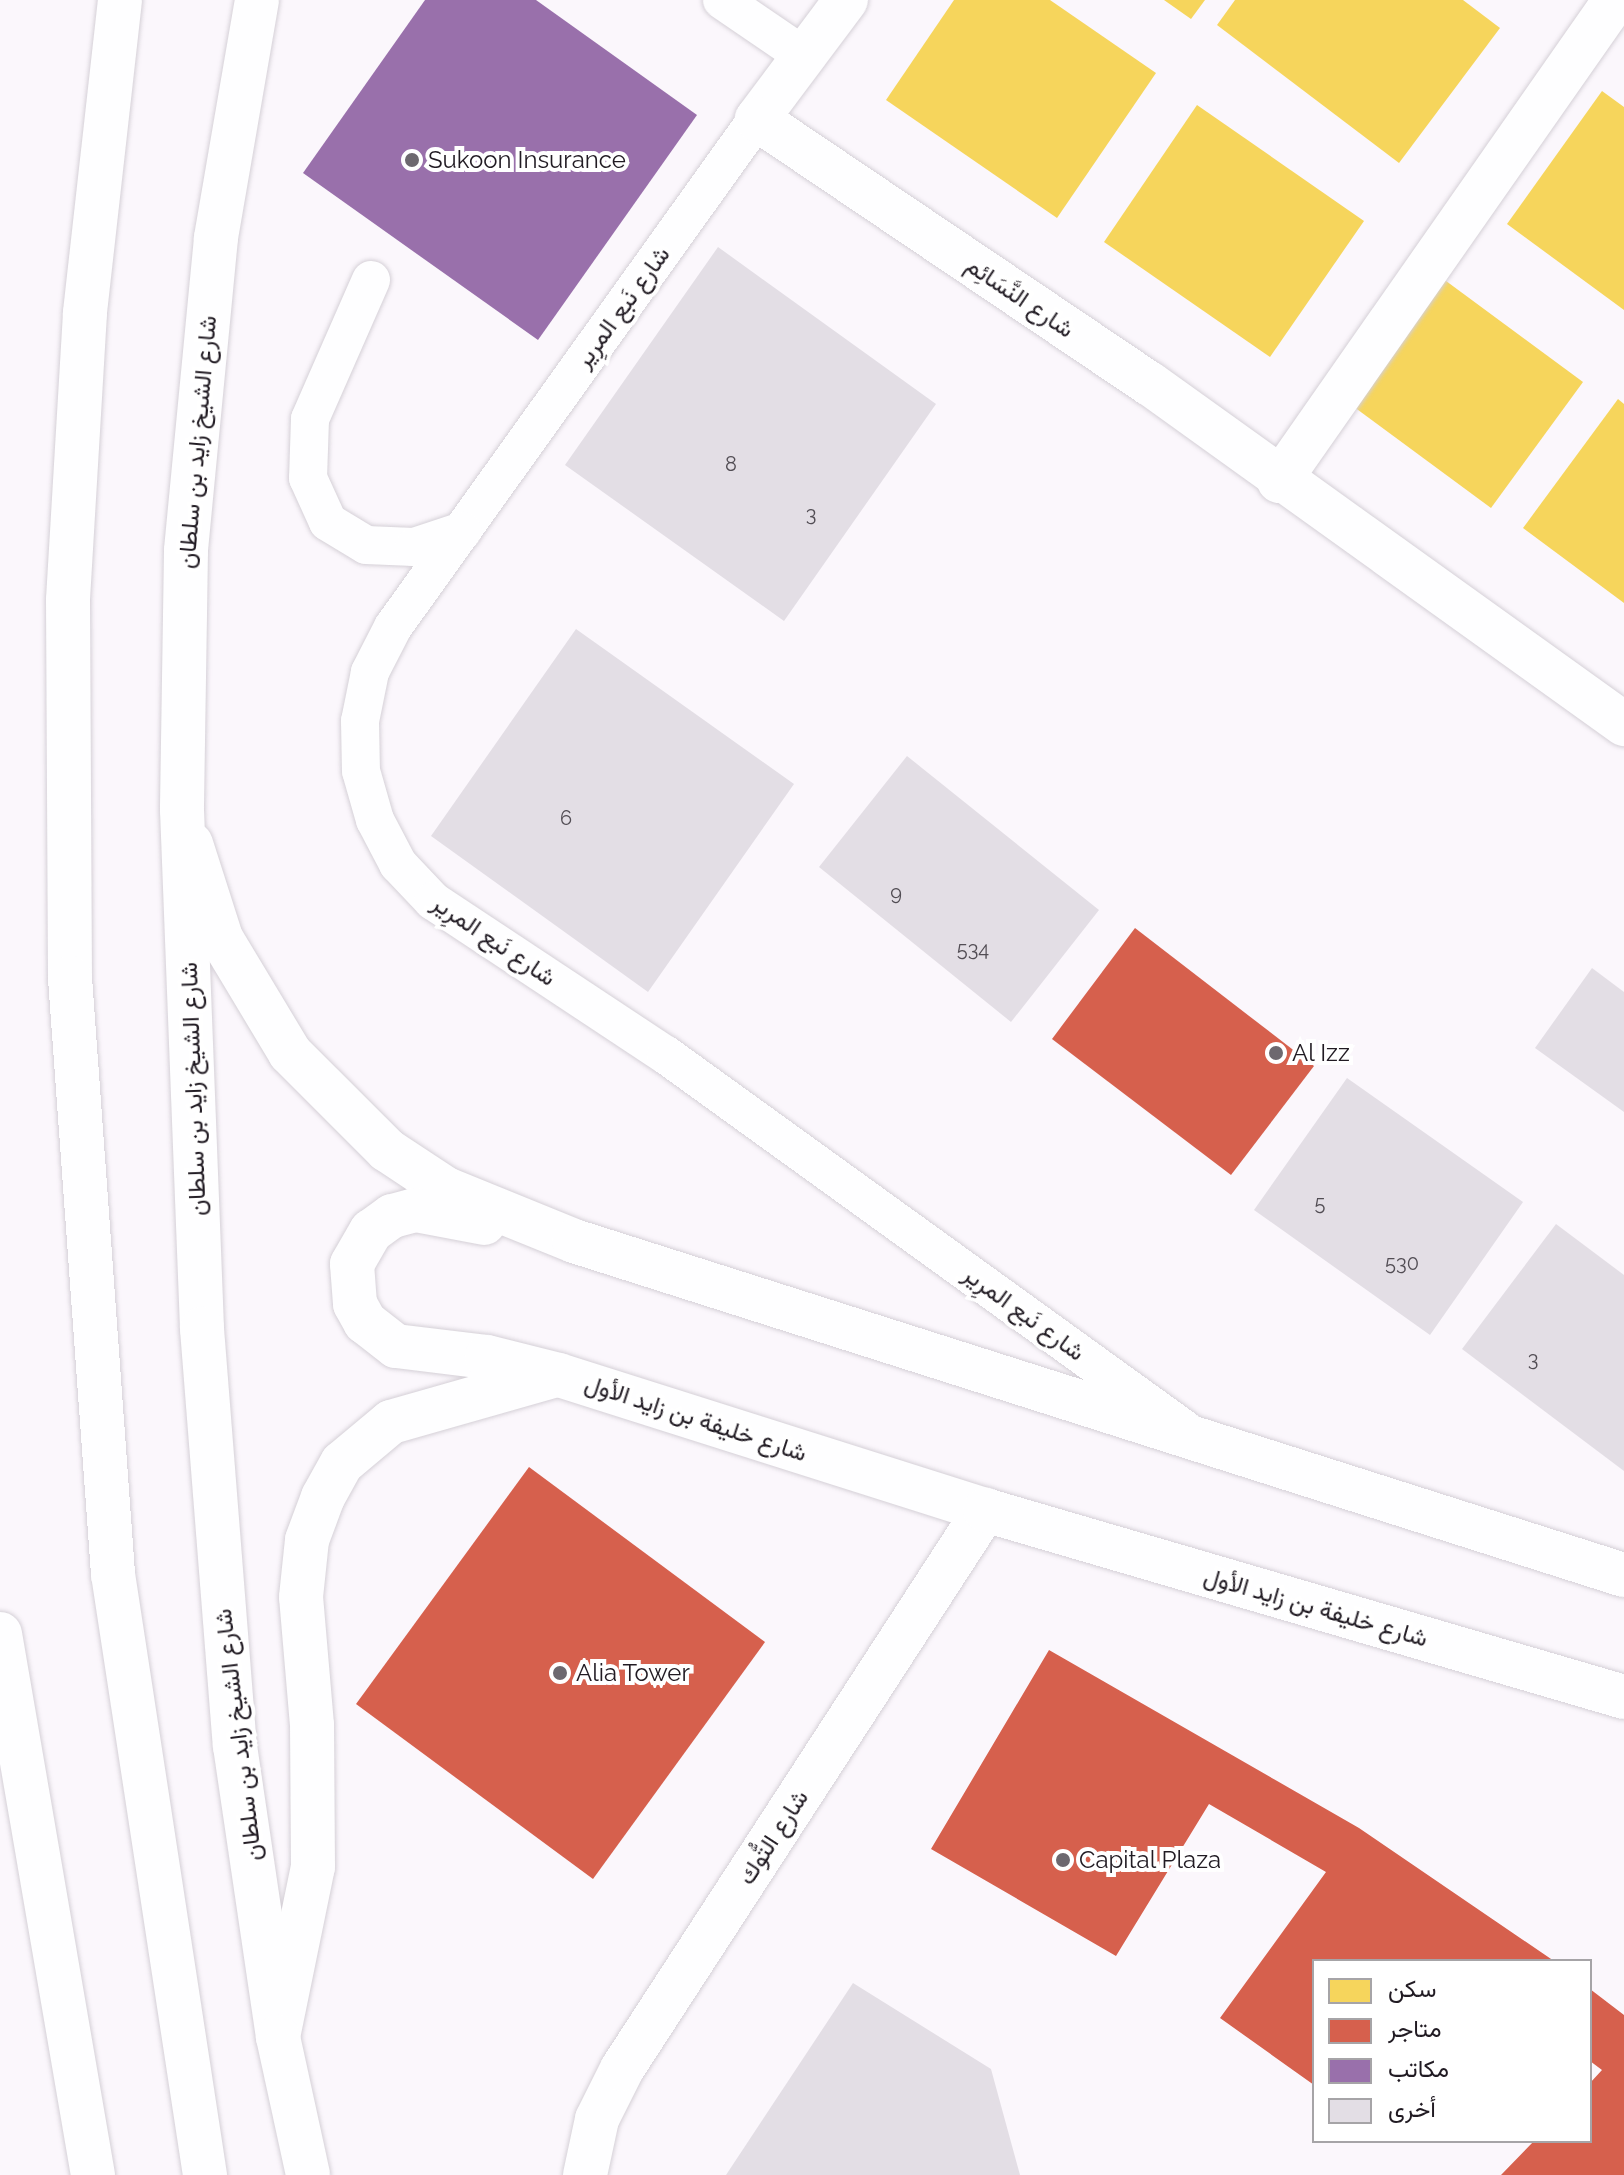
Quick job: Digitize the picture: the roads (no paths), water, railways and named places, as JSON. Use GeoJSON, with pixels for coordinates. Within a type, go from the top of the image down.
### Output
{"type":"FeatureCollection","features":[{"type":"Feature","properties":{"kind":"main road"},"geometry":{"type":"LineString","coordinates":[[120,0],[85,313],[68,600],[70,978],[113,1574],[205,2175]]}},
{"type":"Feature","properties":{"kind":"main road","name":"شارع الشيخ زايد بن سلطان"},"geometry":{"type":"LineString","coordinates":[[257,0],[216,238],[189,520],[182,810],[211,1482],[235,1746],[278,2037],[308,2175]]}},
{"type":"Feature","properties":{"kind":"main road","name":"شارع نَبع المرِير"},"geometry":{"type":"LineString","coordinates":[[757,119],[846,0]]}},
{"type":"Feature","properties":{"kind":"main road"},"geometry":{"type":"LineString","coordinates":[[1279,481],[1615,0]]}},
{"type":"Feature","properties":{"kind":"main road","name":"شارع النَّسَائِم"},"geometry":{"type":"LineString","coordinates":[[757,119],[1149,383],[1279,481],[1624,724]]}},
{"type":"Feature","properties":{"kind":"main road"},"geometry":{"type":"LineString","coordinates":[[182,810],[221,938],[252,998],[317,1083],[387,1150],[446,1189],[574,1241],[1195,1436],[1624,1575]]}},
{"type":"Feature","properties":{"kind":"main road"},"geometry":{"type":"LineString","coordinates":[[559,1375],[487,1357],[418,1351],[382,1338],[355,1304],[352,1264],[371,1231],[392,1216],[415,1210],[574,1241]]}},
{"type":"Feature","properties":{"kind":"main road","name":"شارع خليفة بن زايد الأول"},"geometry":{"type":"LineString","coordinates":[[278,2037],[313,1867],[312,1725],[301,1597],[307,1540],[323,1497],[342,1463],[391,1422],[559,1375],[985,1510],[1624,1697]]}},
{"type":"Feature","properties":{"kind":"main road","name":"شارع التُّوك"},"geometry":{"type":"LineString","coordinates":[[585,2175],[597,2119],[622,2069],[985,1510]]}},
{"type":"Feature","properties":{"kind":"main road"},"geometry":{"type":"LineString","coordinates":[[0,1634],[93,2175]]}},
{"type":"Feature","properties":{"kind":"lane"},"geometry":{"type":"LineString","coordinates":[[722,0],[804,56]]}},
{"type":"Feature","properties":{"kind":"lane","name":"شارع نَبع المرِير"},"geometry":{"type":"LineString","coordinates":[[757,119],[393,627],[370,672],[360,721],[361,771],[375,820],[398,864],[433,901],[666,1055],[1195,1436]]}},
{"type":"Feature","properties":{"kind":"lane"},"geometry":{"type":"LineString","coordinates":[[371,280],[310,419],[308,478],[328,522],[366,545],[414,547],[462,531]]}},
{"type":"Feature","properties":{"kind":"place","name":"Sukoon Insurance"},"geometry":{"type":"Point","coordinates":[412,160]}},
{"type":"Feature","properties":{"kind":"place","name":"Al Izz"},"geometry":{"type":"Point","coordinates":[1276,1053]}},
{"type":"Feature","properties":{"kind":"place","name":"Alia Tower"},"geometry":{"type":"Point","coordinates":[560,1673]}},
{"type":"Feature","properties":{"kind":"place","name":"Capital Plaza"},"geometry":{"type":"Point","coordinates":[1063,1860]}}]}
